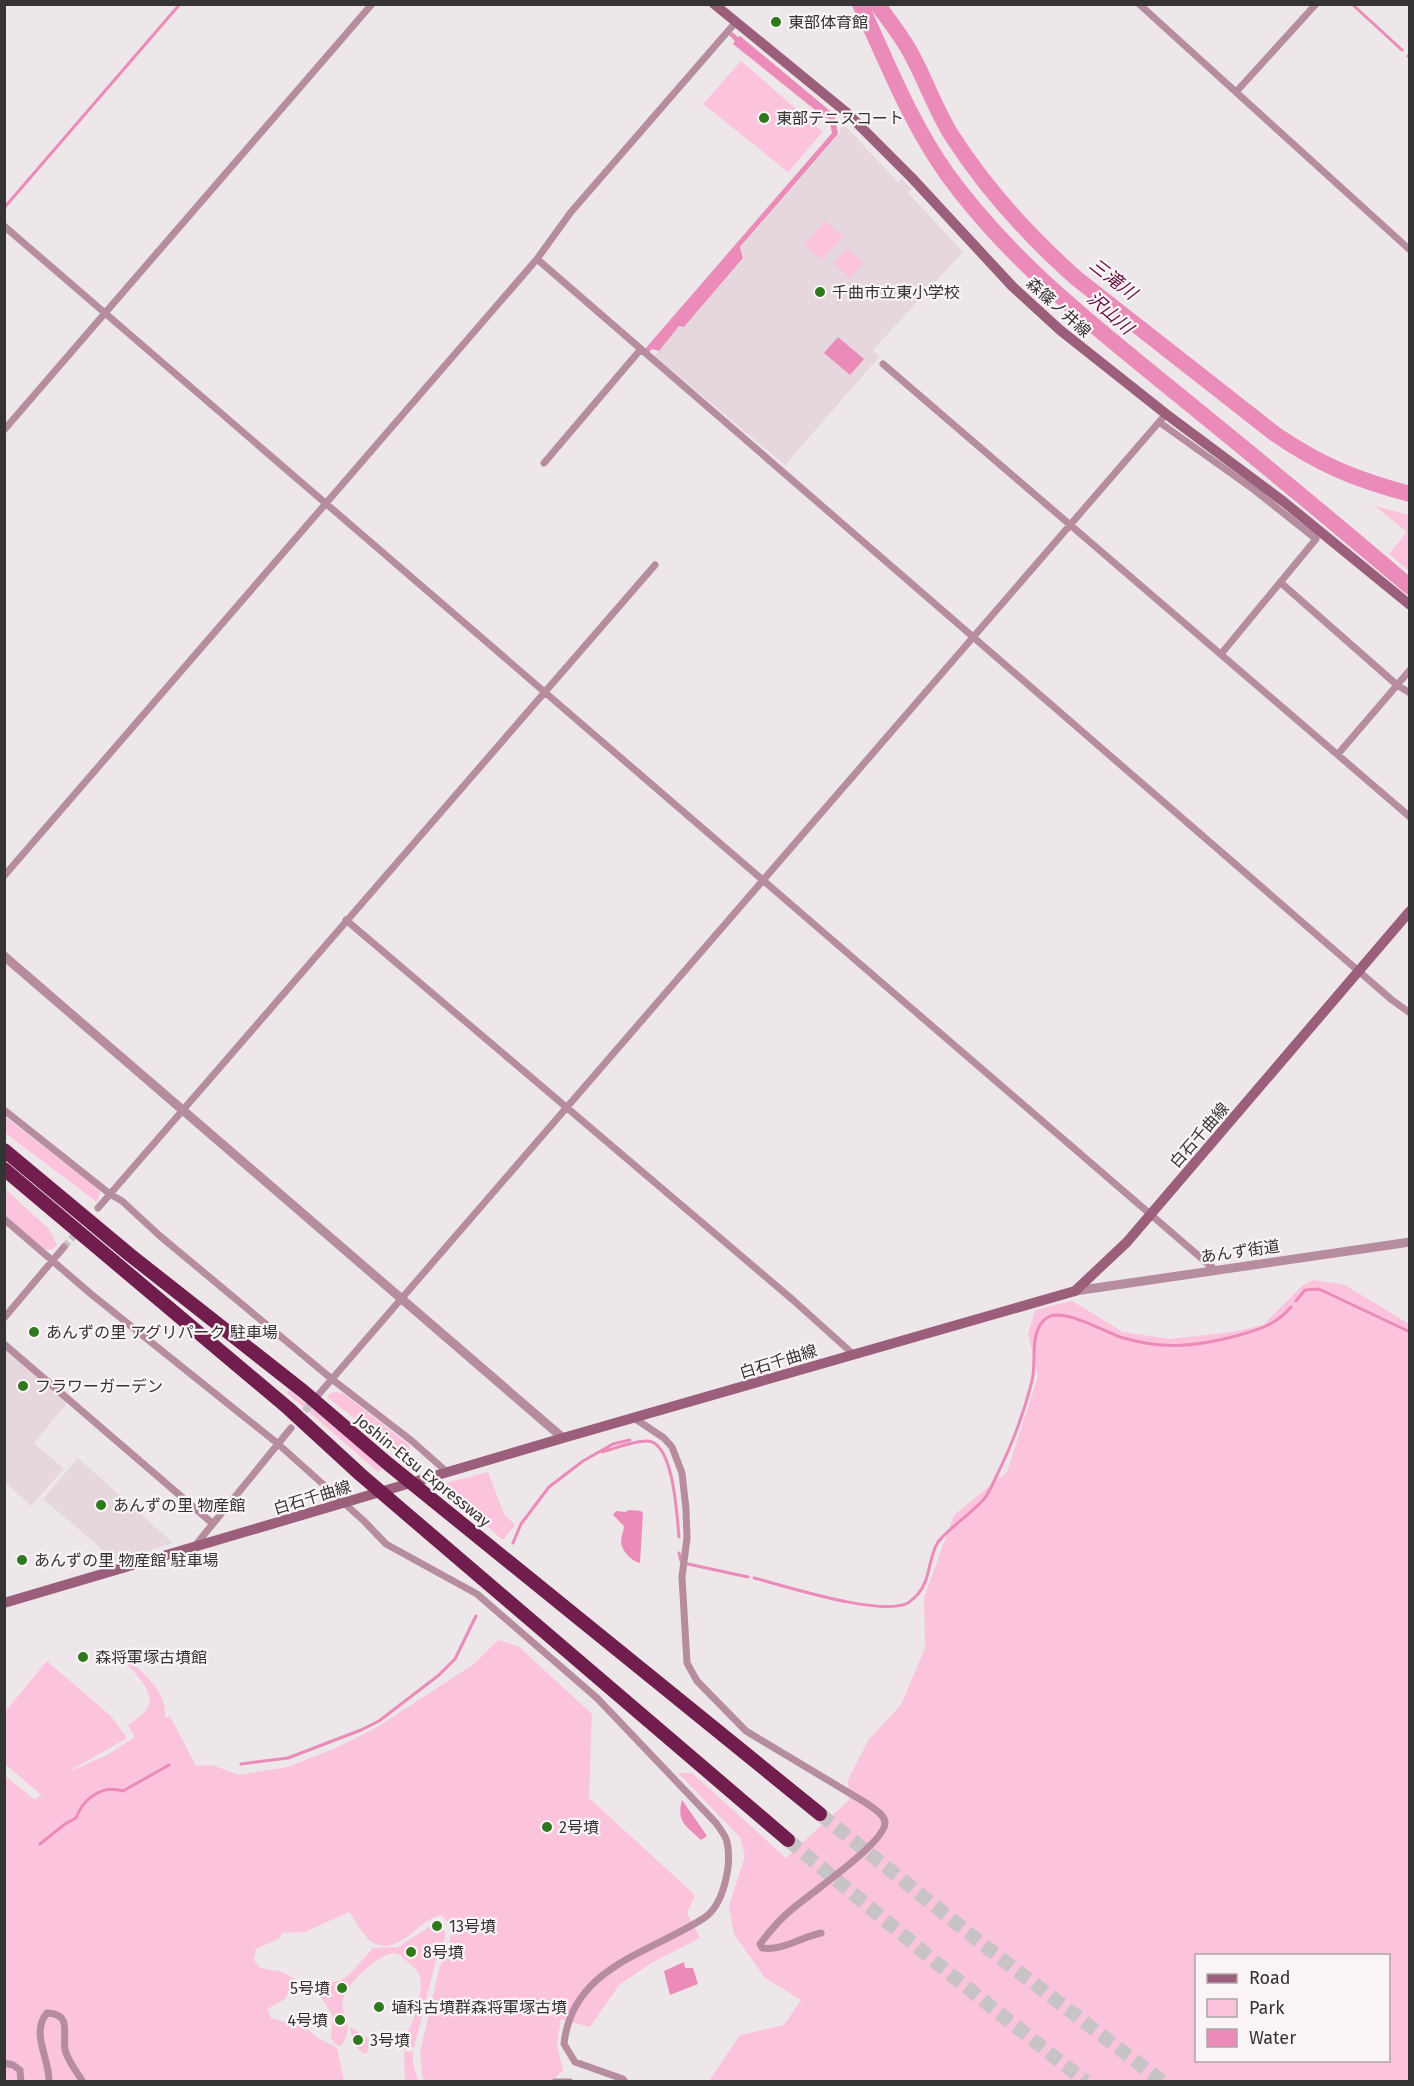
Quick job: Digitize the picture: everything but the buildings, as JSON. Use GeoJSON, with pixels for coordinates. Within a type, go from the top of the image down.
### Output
{"type":"FeatureCollection","features":[{"type":"Feature","properties":{"kind":"highway","name":"Joshin-Etsu Expressway"},"geometry":{"type":"LineString","coordinates":[[4,1150],[130,1255],[303,1391],[387,1463],[820,1814]]}},
{"type":"Feature","properties":{"kind":"highway"},"geometry":{"type":"LineString","coordinates":[[4,1169],[288,1408],[361,1475],[788,1840]]}},
{"type":"Feature","properties":{"kind":"main road","name":"森篠ノ井線"},"geometry":{"type":"LineString","coordinates":[[714,4],[846,112],[1036,308],[1162,418],[1284,502],[1410,605]]}},
{"type":"Feature","properties":{"kind":"main road","name":"白石千曲線"},"geometry":{"type":"LineString","coordinates":[[4,1604],[563,1438],[1075,1291],[1127,1242],[1410,911]]}},
{"type":"Feature","properties":{"kind":"street"},"geometry":{"type":"LineString","coordinates":[[4,430],[372,4]]}},
{"type":"Feature","properties":{"kind":"street"},"geometry":{"type":"LineString","coordinates":[[1139,4],[1410,250]]}},
{"type":"Feature","properties":{"kind":"street"},"geometry":{"type":"LineString","coordinates":[[1236,92],[1316,4]]}},
{"type":"Feature","properties":{"kind":"street"},"geometry":{"type":"LineString","coordinates":[[4,876],[537,259],[571,212],[735,23]]}},
{"type":"Feature","properties":{"kind":"street"},"geometry":{"type":"LineString","coordinates":[[4,226],[1215,1270]]}},
{"type":"Feature","properties":{"kind":"street"},"geometry":{"type":"LineString","coordinates":[[537,259],[1392,1000],[1410,1013]]}},
{"type":"Feature","properties":{"kind":"street"},"geometry":{"type":"LineString","coordinates":[[544,463],[641,349]]}},
{"type":"Feature","properties":{"kind":"street"},"geometry":{"type":"LineString","coordinates":[[883,364],[1410,817]]}},
{"type":"Feature","properties":{"kind":"street"},"geometry":{"type":"LineString","coordinates":[[319,1394],[1162,418],[1316,539],[1221,654]]}},
{"type":"Feature","properties":{"kind":"street"},"geometry":{"type":"LineString","coordinates":[[98,1208],[655,565]]}},
{"type":"Feature","properties":{"kind":"street"},"geometry":{"type":"LineString","coordinates":[[1280,582],[1397,685],[1410,693]]}},
{"type":"Feature","properties":{"kind":"street"},"geometry":{"type":"LineString","coordinates":[[1338,754],[1410,670]]}},
{"type":"Feature","properties":{"kind":"street"},"geometry":{"type":"LineString","coordinates":[[346,920],[793,1300],[853,1354]]}},
{"type":"Feature","properties":{"kind":"street"},"geometry":{"type":"LineString","coordinates":[[4,956],[563,1438]]}},
{"type":"Feature","properties":{"kind":"street"},"geometry":{"type":"LineString","coordinates":[[4,1110],[122,1201],[333,1380],[412,1441],[447,1472]]}},
{"type":"Feature","properties":{"kind":"street"},"geometry":{"type":"LineString","coordinates":[[4,1219],[52,1261],[277,1443],[364,1521],[386,1544],[477,1594],[597,1698],[716,1823],[727,1840],[729,1863],[722,1894],[706,1917],[610,1969],[579,2001],[570,2014],[564,2044],[575,2062],[623,2079],[625,2082]]}},
{"type":"Feature","properties":{"kind":"street","name":"あんず街道"},"geometry":{"type":"LineString","coordinates":[[1075,1291],[1410,1242]]}},
{"type":"Feature","properties":{"kind":"street"},"geometry":{"type":"LineString","coordinates":[[4,1318],[64,1247]]}},
{"type":"Feature","properties":{"kind":"street"},"geometry":{"type":"LineString","coordinates":[[4,1344],[212,1524]]}},
{"type":"Feature","properties":{"kind":"street"},"geometry":{"type":"LineString","coordinates":[[634,1418],[664,1438],[672,1447],[682,1473],[687,1538],[682,1577],[687,1663],[690,1672],[696,1681],[746,1731],[866,1803],[885,1822],[883,1830],[862,1852],[792,1909],[760,1944],[762,1948],[778,1948],[809,1935],[820,1933]]}},
{"type":"Feature","properties":{"kind":"street"},"geometry":{"type":"LineString","coordinates":[[193,1548],[291,1428]]}},
{"type":"Feature","properties":{"kind":"street"},"geometry":{"type":"LineString","coordinates":[[49,2082],[40,2030],[41,2020],[47,2013],[56,2013],[62,2019],[66,2028],[65,2051],[83,2082]]}},
{"type":"Feature","properties":{"kind":"street"},"geometry":{"type":"LineString","coordinates":[[4,2063],[14,2064],[20,2070],[21,2082]]}},
{"type":"Feature","properties":{"kind":"street"},"geometry":{"type":"LineString","coordinates":[[555,2082],[570,2082]]}},
{"type":"Feature","properties":{"kind":"shaded area","name":"千曲市立東小学校"},"geometry":{"type":"Polygon","coordinates":[[[841,127],[846,127],[898,182],[902,179],[911,189],[908,193],[963,252],[873,350],[879,357],[785,465],[655,356],[679,326],[684,327],[744,258],[741,247],[839,134],[841,127]]]}},
{"type":"Feature","properties":{"kind":"shaded area"},"geometry":{"type":"Polygon","coordinates":[[[5,1348],[68,1402],[34,1443],[64,1469],[31,1506],[5,1482],[5,1348]]]}},
{"type":"Feature","properties":{"kind":"shaded area"},"geometry":{"type":"Polygon","coordinates":[[[78,1458],[173,1543],[116,1561],[43,1499],[78,1458]]]}},
{"type":"Feature","properties":{"kind":"green space","name":"東部テニスコート"},"geometry":{"type":"Polygon","coordinates":[[[741,61],[823,132],[788,172],[703,104],[741,61]]]}},
{"type":"Feature","properties":{"kind":"green space"},"geometry":{"type":"Polygon","coordinates":[[[825,221],[843,236],[822,260],[804,245],[825,221]]]}},
{"type":"Feature","properties":{"kind":"green space"},"geometry":{"type":"Polygon","coordinates":[[[847,249],[863,263],[850,278],[834,264],[847,249]]]}},
{"type":"Feature","properties":{"kind":"green space"},"geometry":{"type":"Polygon","coordinates":[[[1375,506],[1409,515],[1409,571],[1389,554],[1407,532],[1375,506]]]}},
{"type":"Feature","properties":{"kind":"green space"},"geometry":{"type":"Polygon","coordinates":[[[4,1116],[98,1188],[100,1193],[97,1202],[5,1133],[4,1116]]]}},
{"type":"Feature","properties":{"kind":"green space"},"geometry":{"type":"Polygon","coordinates":[[[4,1188],[49,1229],[57,1245],[55,1247],[49,1250],[39,1247],[5,1215],[4,1188]]]}},
{"type":"Feature","properties":{"kind":"green space"},"geometry":{"type":"Polygon","coordinates":[[[1314,1280],[1345,1285],[1409,1324],[1409,2081],[709,2081],[740,2035],[784,2025],[801,2000],[765,1978],[734,1934],[729,1906],[745,1856],[740,1837],[678,1773],[692,1773],[786,1858],[849,1800],[848,1780],[869,1739],[901,1705],[925,1648],[924,1598],[954,1515],[1007,1472],[1038,1376],[1028,1334],[1035,1310],[1072,1301],[1123,1332],[1170,1339],[1232,1332],[1263,1325],[1303,1285],[1314,1280]]]}},
{"type":"Feature","properties":{"kind":"green space"},"geometry":{"type":"Polygon","coordinates":[[[289,1390],[384,1467],[378,1472],[287,1393],[289,1390]]]}},
{"type":"Feature","properties":{"kind":"green space"},"geometry":{"type":"Polygon","coordinates":[[[336,1392],[344,1394],[409,1445],[412,1457],[409,1461],[327,1397],[336,1392]]]}},
{"type":"Feature","properties":{"kind":"green space"},"geometry":{"type":"Polygon","coordinates":[[[488,1472],[504,1514],[515,1525],[503,1540],[439,1485],[488,1472]]]}},
{"type":"Feature","properties":{"kind":"green space"},"geometry":{"type":"Polygon","coordinates":[[[498,1640],[518,1646],[592,1714],[589,1798],[695,1895],[687,1913],[700,1938],[653,1962],[619,1985],[590,2027],[561,2019],[557,2044],[563,2071],[551,2081],[423,2081],[420,2053],[439,1969],[448,1948],[452,1928],[442,1915],[424,1923],[400,1942],[382,1946],[369,1940],[349,1912],[305,1932],[283,1933],[278,1939],[256,1949],[254,1960],[260,1968],[282,1972],[295,1979],[285,1999],[267,2009],[271,2018],[308,2029],[318,2038],[337,2048],[344,2081],[5,2081],[4,1775],[35,1800],[41,1795],[5,1764],[4,1713],[47,1661],[111,1716],[127,1738],[66,1773],[107,1755],[135,1737],[128,1725],[147,1709],[149,1702],[145,1685],[112,1651],[115,1648],[156,1687],[165,1707],[165,1718],[170,1716],[196,1766],[212,1765],[239,1775],[288,1767],[340,1746],[374,1729],[474,1664],[498,1640]]]}},
{"type":"Feature","properties":{"kind":"green space"},"geometry":{"type":"Polygon","coordinates":[[[437,1922],[445,1932],[445,1938],[435,1964],[414,2048],[404,2049],[404,2038],[417,2009],[420,1977],[416,1969],[398,1954],[393,1953],[372,1964],[350,1986],[343,2001],[348,2027],[347,2035],[341,2046],[335,2044],[331,2038],[333,2016],[315,1988],[317,1984],[340,1981],[349,1975],[373,1948],[398,1947],[437,1922]]]}},
{"type":"Feature","properties":{"kind":"green space"},"geometry":{"type":"Polygon","coordinates":[[[350,2027],[369,2039],[367,2054],[356,2047],[350,2027]]]}},
{"type":"Feature","properties":{"kind":"green space"},"geometry":{"type":"Polygon","coordinates":[[[413,2051],[413,2064],[418,2081],[405,2081],[404,2052],[413,2051]]]}},
{"type":"Feature","properties":{"kind":"water"},"geometry":{"type":"Polygon","coordinates":[[[732,32],[740,36],[829,110],[835,117],[838,134],[740,247],[743,258],[684,327],[679,326],[659,351],[652,349],[649,352],[645,349],[832,133],[829,119],[733,44],[735,41],[729,35],[732,32]]]}},
{"type":"Feature","properties":{"kind":"water"},"geometry":{"type":"Polygon","coordinates":[[[838,337],[864,359],[850,375],[824,353],[838,337]]]}},
{"type":"Feature","properties":{"kind":"water"},"geometry":{"type":"Polygon","coordinates":[[[629,1510],[643,1513],[640,1563],[630,1558],[623,1548],[621,1541],[624,1526],[613,1515],[616,1511],[629,1510]]]}},
{"type":"Feature","properties":{"kind":"water"},"geometry":{"type":"Polygon","coordinates":[[[682,1800],[707,1836],[701,1840],[681,1819],[682,1800]]]}},
{"type":"Feature","properties":{"kind":"water"},"geometry":{"type":"Polygon","coordinates":[[[684,1962],[685,1968],[693,1968],[698,1984],[670,1995],[664,1971],[684,1962]]]}},
{"type":"Feature","properties":{"kind":"waterway"},"geometry":{"type":"LineString","coordinates":[[4,208],[180,4]]}},
{"type":"Feature","properties":{"kind":"waterway","name":"沢山川"},"geometry":{"type":"LineString","coordinates":[[860,4],[922,134],[947,174],[1000,238],[1090,322],[1410,587]]}},
{"type":"Feature","properties":{"kind":"waterway","name":"三滝川"},"geometry":{"type":"LineString","coordinates":[[877,4],[909,50],[946,126],[965,156],[1025,229],[1076,278],[1275,434],[1324,463],[1373,483],[1410,494]]}},
{"type":"Feature","properties":{"kind":"waterway"},"geometry":{"type":"LineString","coordinates":[[1352,4],[1402,50]]}},
{"type":"Feature","properties":{"kind":"waterway"},"geometry":{"type":"LineString","coordinates":[[1296,1301],[1305,1290],[1319,1289],[1410,1332]]}},
{"type":"Feature","properties":{"kind":"waterway"},"geometry":{"type":"LineString","coordinates":[[754,1578],[855,1603],[895,1606],[912,1600],[925,1582],[938,1542],[979,1505],[991,1487],[1008,1452],[1032,1381],[1035,1338],[1042,1322],[1048,1317],[1064,1315],[1120,1337],[1150,1344],[1178,1346],[1206,1343],[1252,1331],[1273,1323],[1291,1307]]}},
{"type":"Feature","properties":{"kind":"waterway"},"geometry":{"type":"LineString","coordinates":[[513,1543],[521,1524],[549,1487],[583,1461],[613,1444],[630,1440]]}},
{"type":"Feature","properties":{"kind":"waterway"},"geometry":{"type":"LineString","coordinates":[[602,1452],[642,1441],[656,1444],[663,1453],[672,1482],[679,1537]]}},
{"type":"Feature","properties":{"kind":"waterway"},"geometry":{"type":"LineString","coordinates":[[679,1553],[681,1561]]}},
{"type":"Feature","properties":{"kind":"waterway"},"geometry":{"type":"LineString","coordinates":[[688,1564],[748,1577]]}},
{"type":"Feature","properties":{"kind":"waterway"},"geometry":{"type":"LineString","coordinates":[[241,1764],[288,1758],[379,1721],[439,1675],[455,1659],[476,1616]]}},
{"type":"Feature","properties":{"kind":"waterway"},"geometry":{"type":"LineString","coordinates":[[40,1844],[76,1818],[83,1805],[94,1795],[101,1791],[115,1789],[123,1791],[169,1765]]}},
{"type":"Feature","properties":{"kind":"tunnel"},"geometry":{"type":"LineString","coordinates":[[64,1247],[78,1231]]}},
{"type":"Feature","properties":{"kind":"tunnel"},"geometry":{"type":"LineString","coordinates":[[298,1419],[314,1400]]}},
{"type":"Feature","properties":{"kind":"tunnel"},"geometry":{"type":"LineString","coordinates":[[820,1814],[981,1943],[1163,2082]]}},
{"type":"Feature","properties":{"kind":"tunnel"},"geometry":{"type":"LineString","coordinates":[[788,1840],[955,1978],[1086,2082]]}},
{"type":"Feature","properties":{"kind":"place","name":"東部体育館"},"geometry":{"type":"Point","coordinates":[776,22]}},
{"type":"Feature","properties":{"kind":"place","name":"東部テニスコート"},"geometry":{"type":"Point","coordinates":[764,118]}},
{"type":"Feature","properties":{"kind":"place","name":"千曲市立東小学校"},"geometry":{"type":"Point","coordinates":[820,292]}},
{"type":"Feature","properties":{"kind":"place","name":"あんずの里 アグリパーク 駐車場"},"geometry":{"type":"Point","coordinates":[34,1332]}},
{"type":"Feature","properties":{"kind":"place","name":"フラワーガーデン"},"geometry":{"type":"Point","coordinates":[23,1386]}},
{"type":"Feature","properties":{"kind":"place","name":"あんずの里 物産館"},"geometry":{"type":"Point","coordinates":[101,1505]}},
{"type":"Feature","properties":{"kind":"place","name":"あんずの里 物産館 駐車場"},"geometry":{"type":"Point","coordinates":[22,1560]}},
{"type":"Feature","properties":{"kind":"place","name":"森将軍塚古墳館"},"geometry":{"type":"Point","coordinates":[83,1657]}},
{"type":"Feature","properties":{"kind":"place","name":"2号墳"},"geometry":{"type":"Point","coordinates":[547,1827]}},
{"type":"Feature","properties":{"kind":"place","name":"13号墳"},"geometry":{"type":"Point","coordinates":[437,1926]}},
{"type":"Feature","properties":{"kind":"place","name":"8号墳"},"geometry":{"type":"Point","coordinates":[411,1952]}},
{"type":"Feature","properties":{"kind":"place","name":"5号墳"},"geometry":{"type":"Point","coordinates":[342,1988]}},
{"type":"Feature","properties":{"kind":"place","name":"埴科古墳群森将軍塚古墳"},"geometry":{"type":"Point","coordinates":[379,2007]}},
{"type":"Feature","properties":{"kind":"place","name":"4号墳"},"geometry":{"type":"Point","coordinates":[340,2020]}},
{"type":"Feature","properties":{"kind":"place","name":"3号墳"},"geometry":{"type":"Point","coordinates":[358,2040]}}]}
